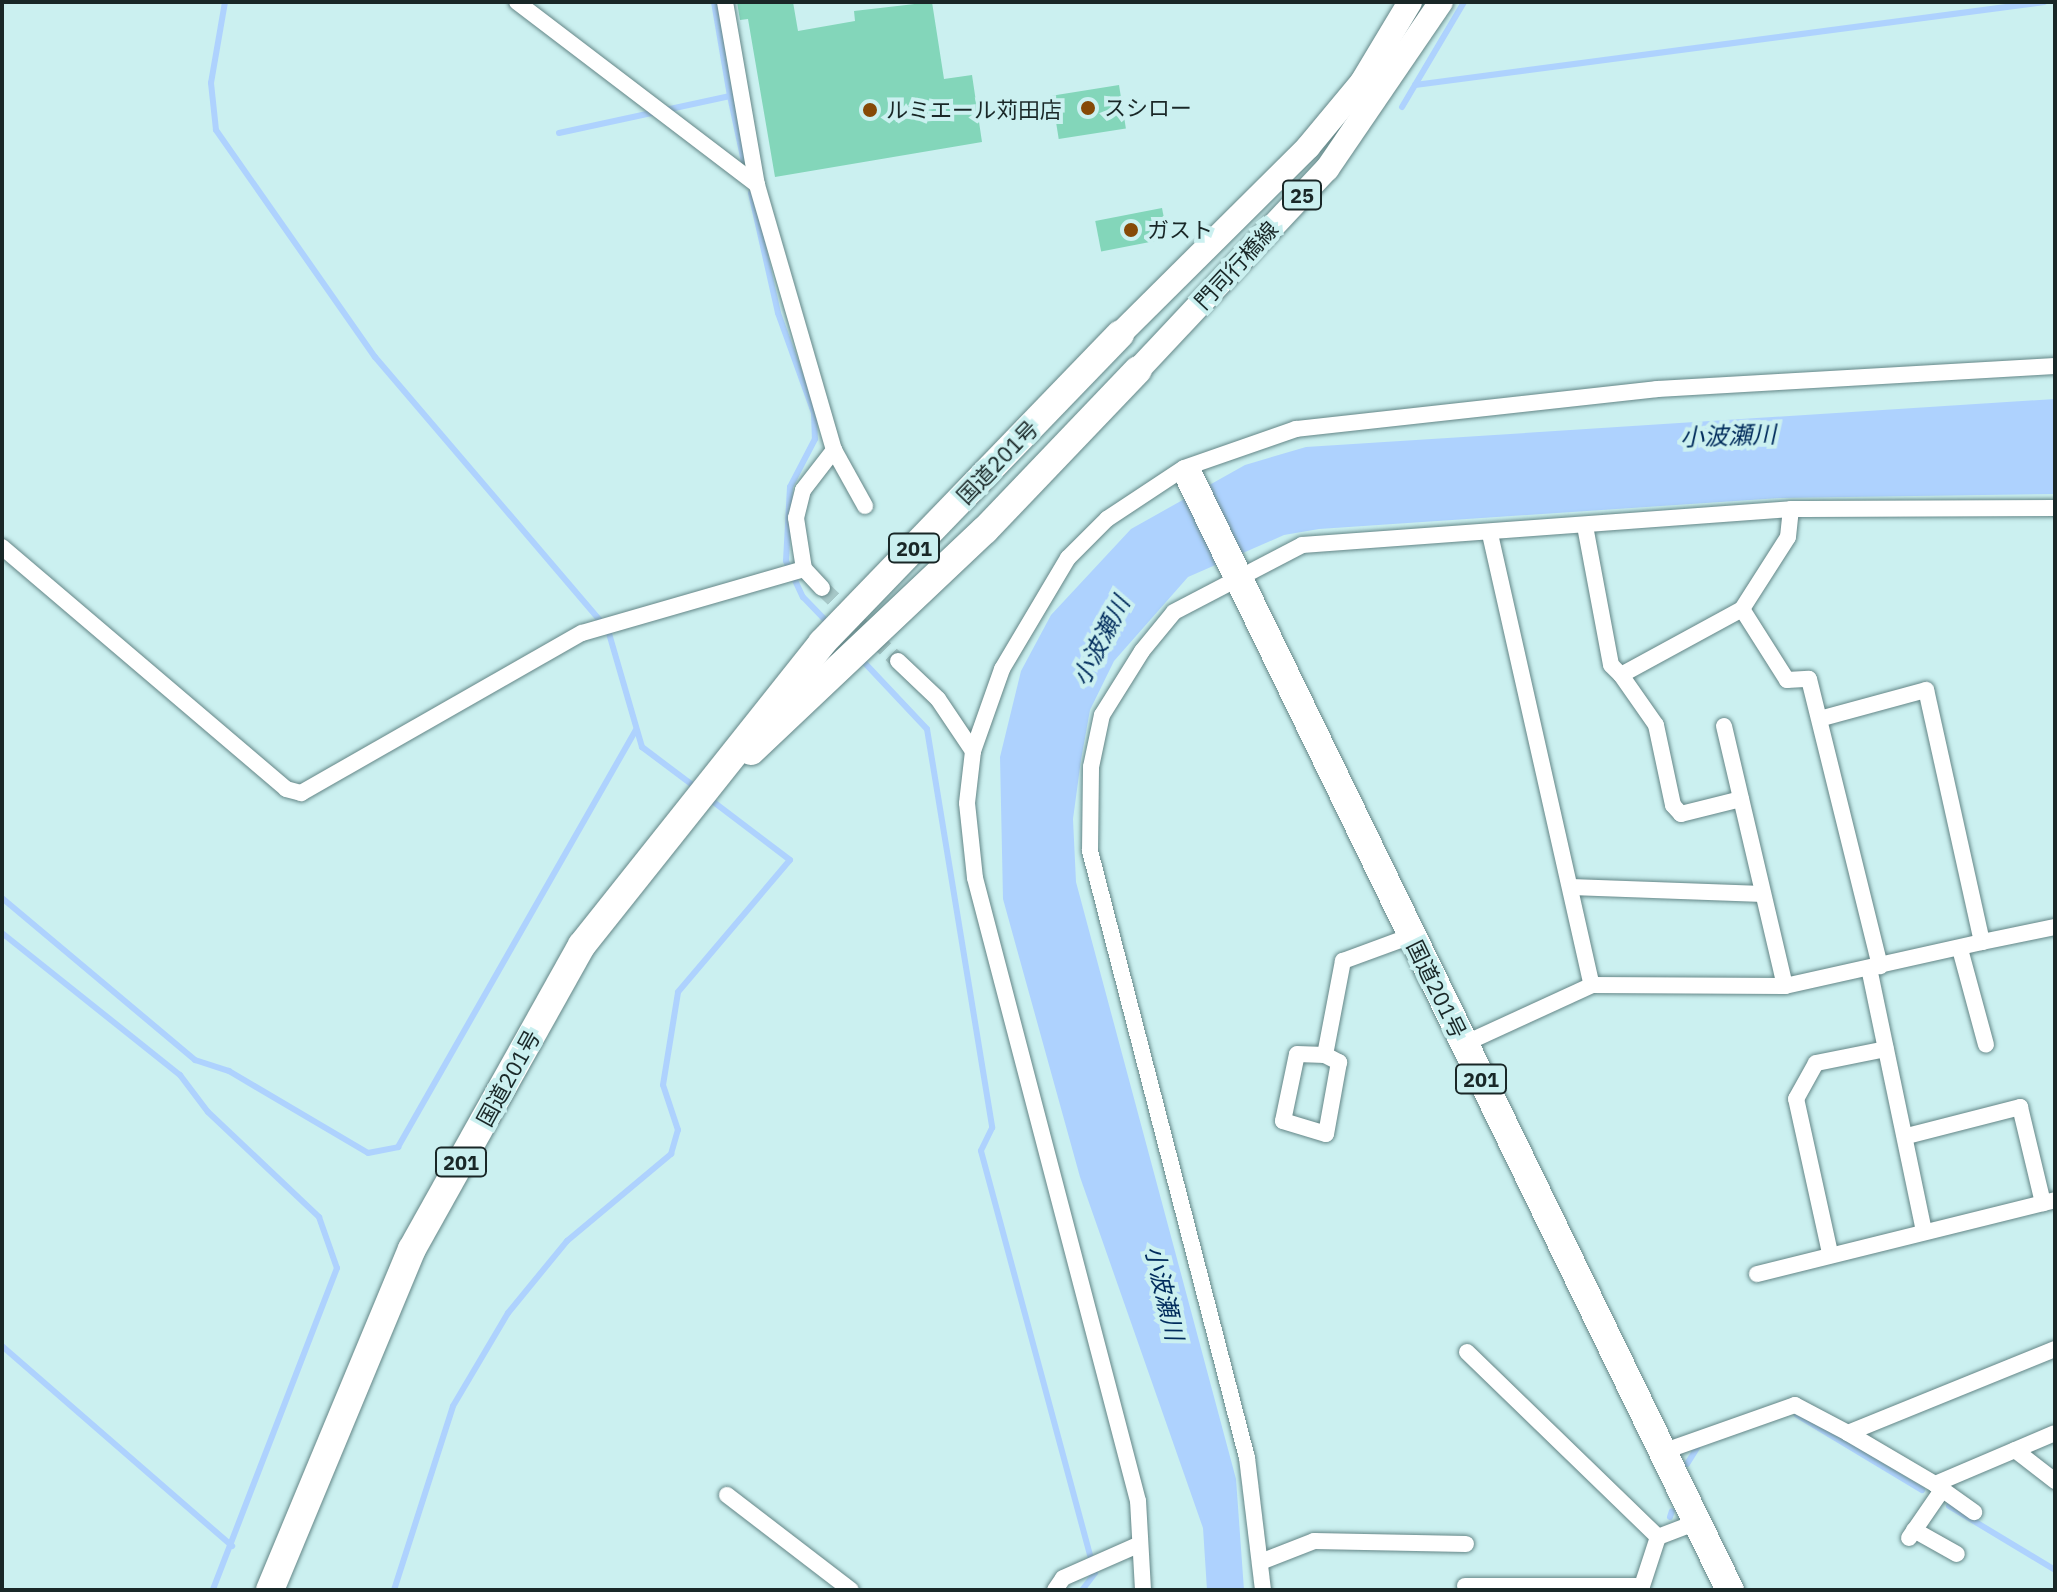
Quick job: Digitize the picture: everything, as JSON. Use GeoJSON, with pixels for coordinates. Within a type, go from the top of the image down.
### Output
{"type":"FeatureCollection","features":[{"type":"Feature","properties":{"kind":"highway","name":"国道201号"},"geometry":{"type":"LineString","coordinates":[[270,1590],[412,1249],[582,945],[723,775],[822,643],[1120,334]]}},
{"type":"Feature","properties":{"kind":"highway","name":"国道201号"},"geometry":{"type":"LineString","coordinates":[[723,775],[985,530],[1138,370]]}},
{"type":"Feature","properties":{"kind":"highway","name":"国道201号"},"geometry":{"type":"LineString","coordinates":[[1188,474],[1730,1590]]}},
{"type":"Feature","properties":{"kind":"main road","name":"門司行橋線"},"geometry":{"type":"LineString","coordinates":[[1120,334],[1308,147],[1362,82],[1410,2]]}},
{"type":"Feature","properties":{"kind":"main road","name":"門司行橋線"},"geometry":{"type":"LineString","coordinates":[[1138,370],[1327,169],[1441,2]]}},
{"type":"Feature","properties":{"kind":"street"},"geometry":{"type":"LineString","coordinates":[[517,2],[757,185]]}},
{"type":"Feature","properties":{"kind":"street"},"geometry":{"type":"LineString","coordinates":[[725,2],[757,185],[834,450],[865,506]]}},
{"type":"Feature","properties":{"kind":"street"},"geometry":{"type":"LineString","coordinates":[[1143,1590],[1138,1501],[975,878],[967,803],[973,751],[1002,669],[1068,558],[1152,489],[1240,446],[1359,419],[1610,394],[2055,366]]}},
{"type":"Feature","properties":{"kind":"street"},"geometry":{"type":"LineString","coordinates":[[822,588],[804,569],[796,518],[803,490],[834,450]]}},
{"type":"Feature","properties":{"kind":"street"},"geometry":{"type":"LineString","coordinates":[[1263,1590],[1263,1561],[1244,1444],[1090,851],[1091,767],[1102,715],[1174,612],[1234,573],[1302,545],[1490,534],[1791,509],[2055,508]]}},
{"type":"Feature","properties":{"kind":"street"},"geometry":{"type":"LineString","coordinates":[[1621,675],[1742,609],[1788,537],[1791,509]]}},
{"type":"Feature","properties":{"kind":"street"},"geometry":{"type":"LineString","coordinates":[[1585,526],[1611,665],[1656,725],[1673,805],[1681,814],[1741,799]]}},
{"type":"Feature","properties":{"kind":"street"},"geometry":{"type":"LineString","coordinates":[[1490,534],[1592,985]]}},
{"type":"Feature","properties":{"kind":"street"},"geometry":{"type":"LineString","coordinates":[[2,547],[286,789],[301,793],[582,633],[804,569]]}},
{"type":"Feature","properties":{"kind":"street"},"geometry":{"type":"LineString","coordinates":[[1742,609],[1787,680],[1809,679],[1823,718],[1923,1227]]}},
{"type":"Feature","properties":{"kind":"street"},"geometry":{"type":"LineString","coordinates":[[898,661],[938,699],[973,751]]}},
{"type":"Feature","properties":{"kind":"street"},"geometry":{"type":"LineString","coordinates":[[1823,718],[1926,690],[1982,942]]}},
{"type":"Feature","properties":{"kind":"street"},"geometry":{"type":"LineString","coordinates":[[1724,726],[1785,986]]}},
{"type":"Feature","properties":{"kind":"street"},"geometry":{"type":"LineString","coordinates":[[1572,887],[1762,894]]}},
{"type":"Feature","properties":{"kind":"street"},"geometry":{"type":"LineString","coordinates":[[1464,1044],[1592,985],[1785,986],[2055,927]]}},
{"type":"Feature","properties":{"kind":"street"},"geometry":{"type":"LineString","coordinates":[[1325,1055],[1343,961],[1411,936]]}},
{"type":"Feature","properties":{"kind":"street"},"geometry":{"type":"LineString","coordinates":[[1960,949],[1986,1045]]}},
{"type":"Feature","properties":{"kind":"street"},"geometry":{"type":"LineString","coordinates":[[1830,1253],[1796,1099],[1816,1063],[1886,1049]]}},
{"type":"Feature","properties":{"kind":"street"},"geometry":{"type":"LineString","coordinates":[[1297,1054],[1325,1055],[1339,1062],[1326,1134],[1283,1121],[1297,1054]]}},
{"type":"Feature","properties":{"kind":"street"},"geometry":{"type":"LineString","coordinates":[[1757,1274],[1923,1227],[2049,1201],[2020,1107],[1907,1136]]}},
{"type":"Feature","properties":{"kind":"street"},"geometry":{"type":"LineString","coordinates":[[1848,1433],[2055,1349]]}},
{"type":"Feature","properties":{"kind":"street"},"geometry":{"type":"LineString","coordinates":[[1467,1352],[1658,1537]]}},
{"type":"Feature","properties":{"kind":"street"},"geometry":{"type":"LineString","coordinates":[[1662,1452],[1795,1405],[1848,1433],[1974,1512]]}},
{"type":"Feature","properties":{"kind":"street"},"geometry":{"type":"LineString","coordinates":[[1957,1554],[1912,1534],[1938,1487],[2055,1433]]}},
{"type":"Feature","properties":{"kind":"street"},"geometry":{"type":"LineString","coordinates":[[2015,1450],[2055,1481]]}},
{"type":"Feature","properties":{"kind":"street"},"geometry":{"type":"LineString","coordinates":[[727,1495],[851,1590]]}},
{"type":"Feature","properties":{"kind":"street"},"geometry":{"type":"LineString","coordinates":[[1658,1537],[1697,1522]]}},
{"type":"Feature","properties":{"kind":"street"},"geometry":{"type":"LineString","coordinates":[[1465,1586],[1642,1586],[1658,1537]]}},
{"type":"Feature","properties":{"kind":"street"},"geometry":{"type":"LineString","coordinates":[[1263,1561],[1314,1541],[1466,1544]]}},
{"type":"Feature","properties":{"kind":"street"},"geometry":{"type":"LineString","coordinates":[[1055,1590],[1063,1578],[1140,1544]]}},
{"type":"Feature","properties":{"kind":"water","name":"小波瀬川"},"geometry":{"type":"Polygon","coordinates":[[[2055,399],[2055,494],[1780,498],[1319,529],[1284,535],[1188,577],[1114,661],[1090,710],[1081,760],[1073,819],[1076,882],[1236,1479],[1244,1590],[1207,1590],[1203,1528],[1080,1177],[1003,899],[1000,757],[1021,671],[1051,615],[1131,529],[1245,465],[1306,447],[2055,399]]]}},
{"type":"Feature","properties":{"kind":"building","name":"ルミエール苅田店"},"geometry":{"type":"Polygon","coordinates":[[[737,2],[793,2],[798,31],[855,21],[854,11],[932,2],[944,79],[972,75],[982,142],[775,177],[748,19],[740,20],[737,2]]]}},
{"type":"Feature","properties":{"kind":"building","name":"スシロー"},"geometry":{"type":"Polygon","coordinates":[[[1119,85],[1126,128],[1059,139],[1052,96],[1119,85]]]}},
{"type":"Feature","properties":{"kind":"building","name":"ガスト"},"geometry":{"type":"Polygon","coordinates":[[[1162,208],[1168,238],[1101,251],[1095,221],[1162,208]]]}},
{"type":"Feature","properties":{"kind":"waterway"},"geometry":{"type":"LineString","coordinates":[[225,2],[211,83],[216,130],[375,357],[608,630],[642,747],[695,787]]}},
{"type":"Feature","properties":{"kind":"waterway"},"geometry":{"type":"LineString","coordinates":[[559,133],[730,96],[714,2]]}},
{"type":"Feature","properties":{"kind":"waterway"},"geometry":{"type":"LineString","coordinates":[[1402,107],[1464,2]]}},
{"type":"Feature","properties":{"kind":"waterway"},"geometry":{"type":"LineString","coordinates":[[1415,85],[2045,2]]}},
{"type":"Feature","properties":{"kind":"waterway"},"geometry":{"type":"LineString","coordinates":[[730,96],[746,171]]}},
{"type":"Feature","properties":{"kind":"waterway"},"geometry":{"type":"LineString","coordinates":[[751,193],[778,313],[814,413],[815,439],[790,487],[786,561],[803,597],[829,624]]}},
{"type":"Feature","properties":{"kind":"waterway"},"geometry":{"type":"LineString","coordinates":[[861,659],[927,729],[992,1128],[981,1151],[1095,1573],[1082,1590]]}},
{"type":"Feature","properties":{"kind":"waterway"},"geometry":{"type":"LineString","coordinates":[[2,898],[195,1060],[229,1071],[368,1153],[398,1147],[636,730]]}},
{"type":"Feature","properties":{"kind":"waterway"},"geometry":{"type":"LineString","coordinates":[[394,1590],[453,1406],[508,1313],[567,1241],[671,1154],[678,1130],[663,1085],[678,992],[790,860],[707,797]]}},
{"type":"Feature","properties":{"kind":"waterway"},"geometry":{"type":"LineString","coordinates":[[2,933],[180,1075],[208,1112],[319,1217],[337,1268],[213,1590]]}},
{"type":"Feature","properties":{"kind":"waterway"},"geometry":{"type":"LineString","coordinates":[[2,1346],[232,1546]]}},
{"type":"Feature","properties":{"kind":"waterway"},"geometry":{"type":"LineString","coordinates":[[1797,1415],[1922,1490]]}},
{"type":"Feature","properties":{"kind":"waterway"},"geometry":{"type":"LineString","coordinates":[[1687,1464],[1697,1448]]}},
{"type":"Feature","properties":{"kind":"waterway"},"geometry":{"type":"LineString","coordinates":[[1949,1506],[2055,1570]]}},
{"type":"Feature","properties":{"kind":"waterway"},"geometry":{"type":"LineString","coordinates":[[1670,1517],[1672,1511]]}},
{"type":"Feature","properties":{"kind":"tunnel"},"geometry":{"type":"LineString","coordinates":[[822,588],[898,661]]}},
{"type":"Feature","properties":{"kind":"place","name":"スシロー"},"geometry":{"type":"Point","coordinates":[1088,108]}},
{"type":"Feature","properties":{"kind":"place","name":"ルミエール苅田店"},"geometry":{"type":"Point","coordinates":[870,110]}},
{"type":"Feature","properties":{"kind":"place","name":"ガスト"},"geometry":{"type":"Point","coordinates":[1131,230]}}]}
